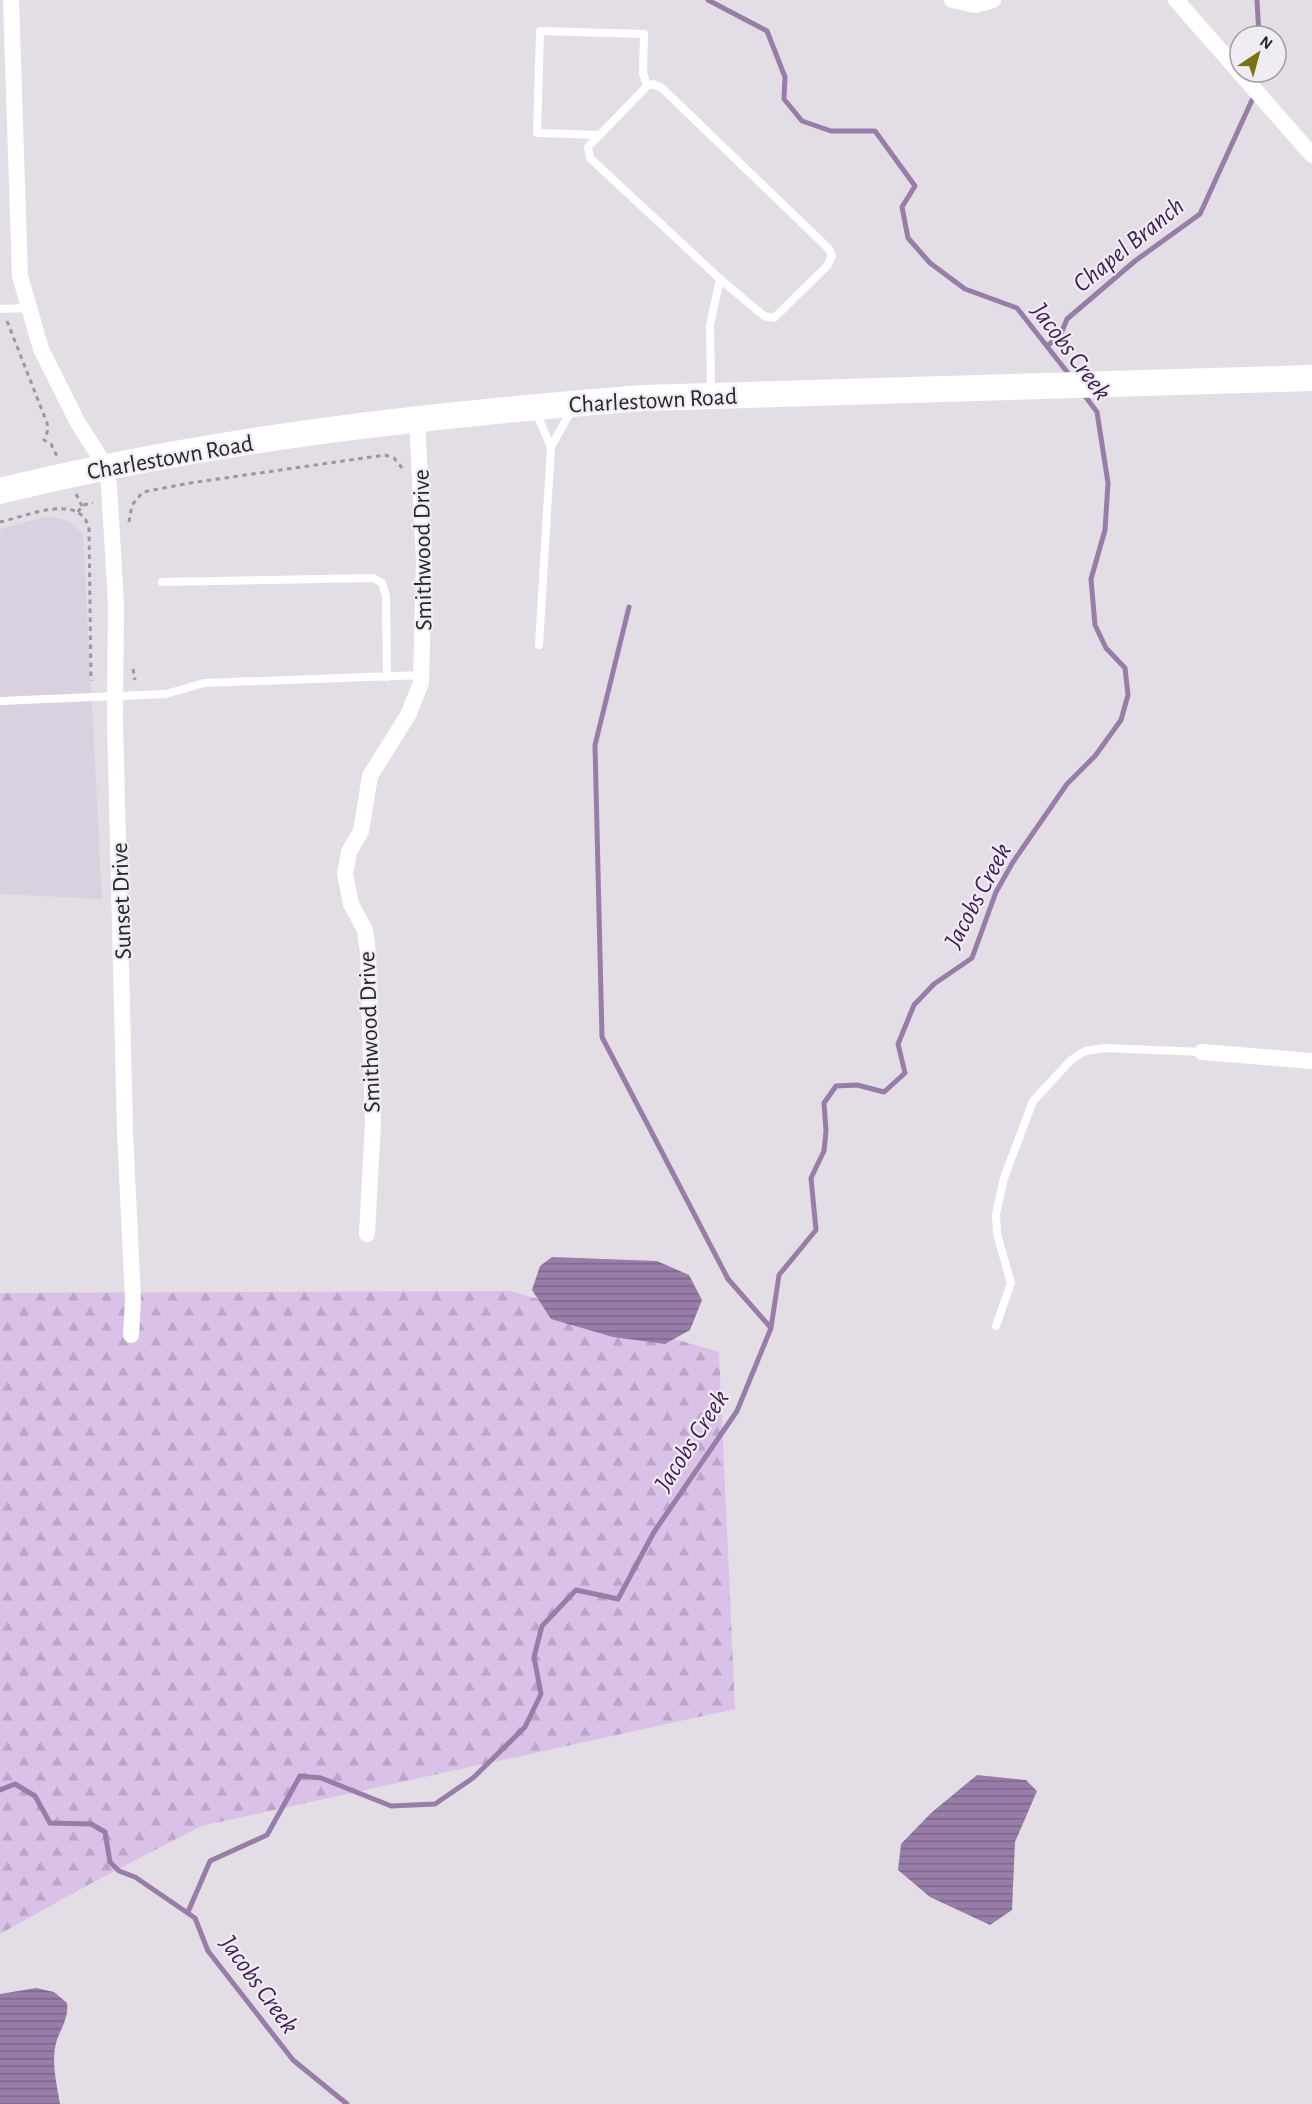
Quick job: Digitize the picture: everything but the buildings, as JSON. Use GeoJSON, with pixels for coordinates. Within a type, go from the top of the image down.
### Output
{"type":"FeatureCollection","features":[{"type":"Feature","properties":{"kind":"main road","name":"Charlestown Road"},"geometry":{"type":"LineString","coordinates":[[0,490],[106,467],[293,436],[534,407],[711,396],[1312,378]]}},
{"type":"Feature","properties":{"kind":"street"},"geometry":{"type":"LineString","coordinates":[[11,0],[20,276],[27,308],[41,348],[62,393],[106,467]]}},
{"type":"Feature","properties":{"kind":"street"},"geometry":{"type":"LineString","coordinates":[[952,0],[975,4],[993,0]]}},
{"type":"Feature","properties":{"kind":"street"},"geometry":{"type":"LineString","coordinates":[[1176,0],[1312,155]]}},
{"type":"Feature","properties":{"kind":"street","name":"Smithwood Drive"},"geometry":{"type":"LineString","coordinates":[[367,1234],[373,1122],[368,953],[365,930],[351,904],[345,874],[349,852],[361,831],[370,776],[416,701],[422,675],[424,560],[417,420]]}},
{"type":"Feature","properties":{"kind":"street","name":"Sunset Drive"},"geometry":{"type":"LineString","coordinates":[[106,467],[116,604],[115,695],[125,1131],[133,1300],[130,1335]]}},
{"type":"Feature","properties":{"kind":"street"},"geometry":{"type":"LineString","coordinates":[[1202,1052],[1312,1061]]}},
{"type":"Feature","properties":{"kind":"lane"},"geometry":{"type":"LineString","coordinates":[[599,135],[537,133],[540,31],[644,34],[643,73],[647,86]]}},
{"type":"Feature","properties":{"kind":"lane"},"geometry":{"type":"LineString","coordinates":[[653,84],[662,88],[829,249],[832,256],[827,266],[774,318],[764,316],[720,279],[590,158],[588,147],[599,135],[647,86],[653,84]]}},
{"type":"Feature","properties":{"kind":"lane"},"geometry":{"type":"LineString","coordinates":[[711,396],[710,325],[720,279]]}},
{"type":"Feature","properties":{"kind":"lane"},"geometry":{"type":"LineString","coordinates":[[2,309],[27,308]]}},
{"type":"Feature","properties":{"kind":"lane"},"geometry":{"type":"LineString","coordinates":[[539,645],[551,447],[575,404]]}},
{"type":"Feature","properties":{"kind":"lane"},"geometry":{"type":"LineString","coordinates":[[534,407],[551,447]]}},
{"type":"Feature","properties":{"kind":"lane"},"geometry":{"type":"LineString","coordinates":[[162,582],[373,578],[382,584],[386,596],[387,676]]}},
{"type":"Feature","properties":{"kind":"lane"},"geometry":{"type":"LineString","coordinates":[[0,701],[166,694],[204,683],[422,675]]}},
{"type":"Feature","properties":{"kind":"lane"},"geometry":{"type":"LineString","coordinates":[[996,1326],[1011,1283],[997,1234],[996,1214],[1004,1178],[1033,1101],[1071,1060],[1085,1051],[1104,1048],[1202,1052]]}},
{"type":"Feature","properties":{"kind":"path"},"geometry":{"type":"LineString","coordinates":[[2,309],[47,423],[48,430],[44,440]]}},
{"type":"Feature","properties":{"kind":"path"},"geometry":{"type":"LineString","coordinates":[[129,529],[132,505],[146,491],[386,455],[394,458],[403,470]]}},
{"type":"Feature","properties":{"kind":"path"},"geometry":{"type":"LineString","coordinates":[[0,522],[62,508],[72,509],[86,519],[89,529],[91,681]]}},
{"type":"Feature","properties":{"kind":"path"},"geometry":{"type":"LineString","coordinates":[[133,664],[135,680]]}},
{"type":"Feature","properties":{"kind":"shaded area"},"geometry":{"type":"Polygon","coordinates":[[[49,516],[69,521],[83,534],[102,899],[0,894],[0,529],[49,516]]]}},
{"type":"Feature","properties":{"kind":"shaded area"},"geometry":{"type":"Polygon","coordinates":[[[552,1257],[657,1261],[689,1275],[702,1300],[690,1330],[665,1344],[613,1337],[551,1319],[532,1290],[540,1266],[552,1257]]]}},
{"type":"Feature","properties":{"kind":"shaded area"},"geometry":{"type":"Polygon","coordinates":[[[977,1775],[1026,1780],[1037,1791],[1015,1842],[1012,1910],[990,1925],[930,1897],[898,1870],[901,1844],[931,1813],[977,1775]]]}},
{"type":"Feature","properties":{"kind":"shaded area"},"geometry":{"type":"Polygon","coordinates":[[[36,1988],[54,1992],[67,2003],[54,2058],[60,2104],[0,2104],[0,1994],[36,1988]]]}},
{"type":"Feature","properties":{"kind":"green space"},"geometry":{"type":"Polygon","coordinates":[[[510,1291],[719,1352],[735,1709],[201,1826],[0,1934],[0,1293],[510,1291]]]}},
{"type":"Feature","properties":{"kind":"waterway","name":"Jacobs Creek"},"geometry":{"type":"LineString","coordinates":[[708,0],[767,31],[785,77],[784,99],[802,121],[831,131],[875,131],[915,186],[902,207],[908,238],[930,263],[965,289],[1017,308],[1071,377]]}},
{"type":"Feature","properties":{"kind":"waterway","name":"Chapel Branch"},"geometry":{"type":"LineString","coordinates":[[1257,0],[1258,24]]}},
{"type":"Feature","properties":{"kind":"waterway","name":"Chapel Branch"},"geometry":{"type":"LineString","coordinates":[[1048,345],[1060,336],[1067,319],[1135,261],[1200,214],[1252,100]]}},
{"type":"Feature","properties":{"kind":"waterway","name":"Jacobs Creek"},"geometry":{"type":"LineString","coordinates":[[188,1912],[210,1861],[267,1835],[300,1776],[321,1778],[391,1806],[435,1804],[473,1778],[525,1727],[541,1694],[534,1657],[542,1626],[576,1590],[618,1599],[654,1532],[737,1411],[771,1328],[779,1275],[816,1230],[811,1178],[824,1151],[826,1131],[824,1103],[836,1086],[857,1085],[884,1092],[905,1073],[898,1044],[914,1005],[934,984],[972,958],[996,892],[1013,862],[1067,784],[1095,756],[1121,720],[1128,695],[1125,668],[1106,648],[1095,625],[1091,579],[1105,530],[1108,483],[1097,412],[1082,392]]}},
{"type":"Feature","properties":{"kind":"waterway"},"geometry":{"type":"LineString","coordinates":[[629,607],[595,745],[602,1037],[728,1279],[771,1328]]}},
{"type":"Feature","properties":{"kind":"waterway","name":"Jacobs Creek"},"geometry":{"type":"LineString","coordinates":[[0,1790],[15,1784],[35,1796],[50,1823],[91,1824],[105,1832],[110,1862],[119,1871],[135,1877],[195,1918],[208,1951],[293,2060],[347,2104]]}}]}
